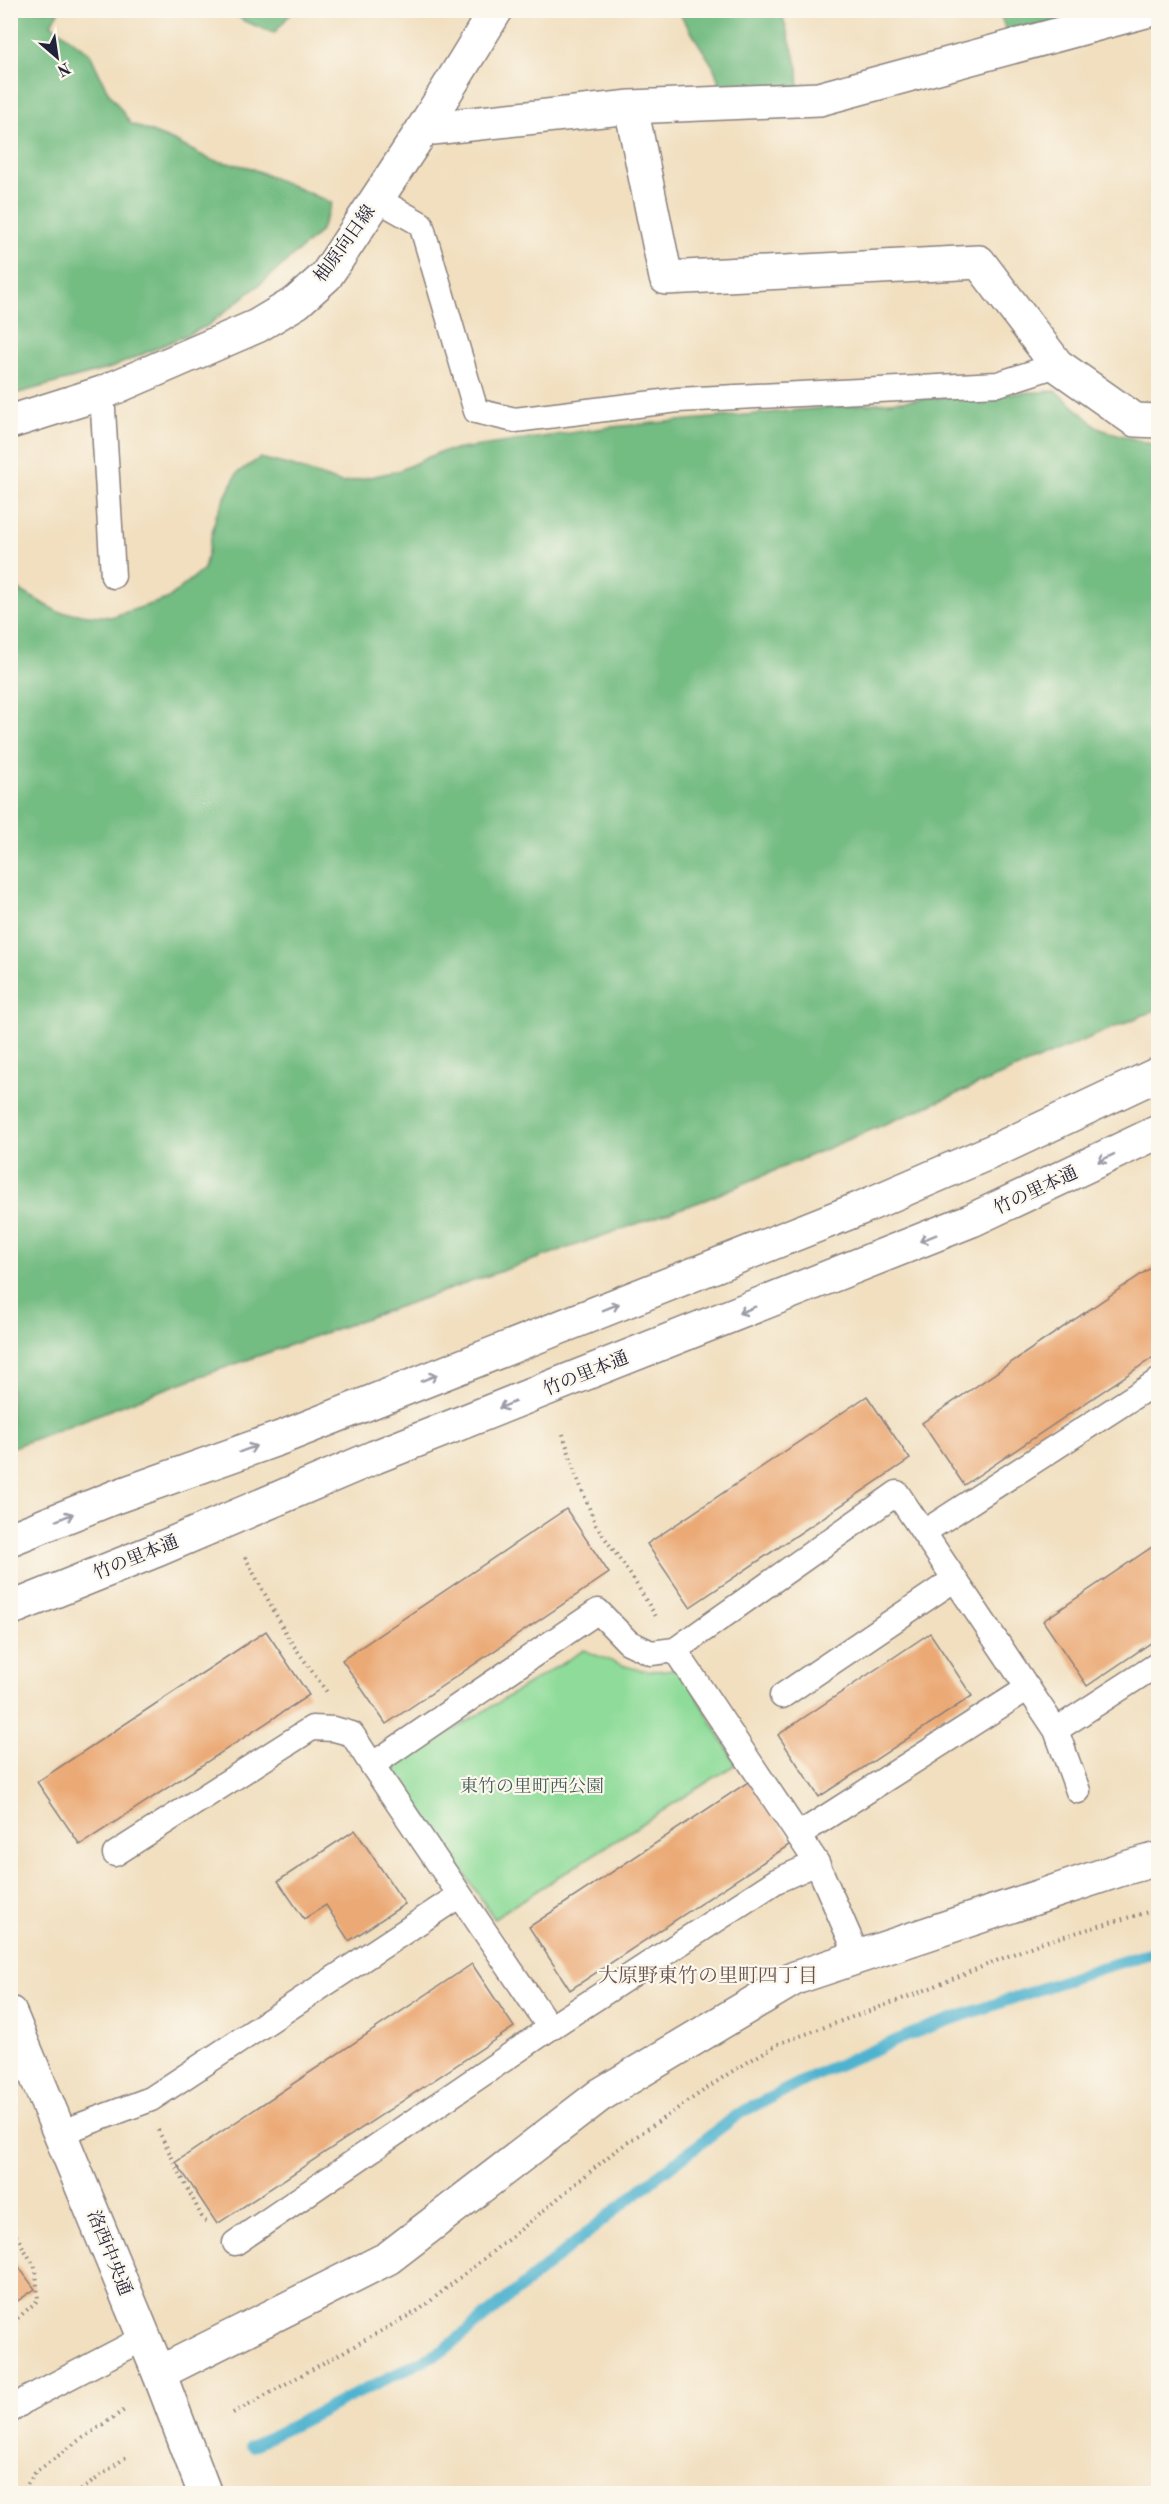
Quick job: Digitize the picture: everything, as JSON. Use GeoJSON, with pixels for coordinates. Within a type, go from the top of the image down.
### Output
{"type":"FeatureCollection","features":[{"type":"Feature","properties":{"kind":"street","name":"柚原向日線"},"geometry":{"type":"LineString","coordinates":[[10,422],[102,393],[257,326],[297,302],[326,276],[423,129],[496,10]]}},
{"type":"Feature","properties":{"kind":"street"},"geometry":{"type":"LineString","coordinates":[[423,129],[631,107],[819,99],[1149,10]]}},
{"type":"Feature","properties":{"kind":"street"},"geometry":{"type":"LineString","coordinates":[[631,107],[666,278],[979,262],[1057,365],[1135,420],[1158,421]]}},
{"type":"Feature","properties":{"kind":"street"},"geometry":{"type":"LineString","coordinates":[[10,1539],[115,1497],[283,1437],[861,1208],[1007,1145],[1158,1074]]}},
{"type":"Feature","properties":{"kind":"street","name":"竹の里本通"},"geometry":{"type":"LineString","coordinates":[[10,1609],[157,1550],[375,1457],[972,1220],[1158,1132]]}},
{"type":"Feature","properties":{"kind":"street"},"geometry":{"type":"LineString","coordinates":[[159,2373],[388,2258],[600,2095],[795,1978],[1158,1859]]}},
{"type":"Feature","properties":{"kind":"street","name":"洛西中央通"},"geometry":{"type":"LineString","coordinates":[[10,2013],[159,2373],[205,2493]]}},
{"type":"Feature","properties":{"kind":"lane"},"geometry":{"type":"LineString","coordinates":[[377,199],[421,224],[477,411],[515,420],[678,400],[998,384],[1057,365]]}},
{"type":"Feature","properties":{"kind":"lane"},"geometry":{"type":"LineString","coordinates":[[102,393],[114,576]]}},
{"type":"Feature","properties":{"kind":"lane"},"geometry":{"type":"LineString","coordinates":[[924,1532],[1158,1382]]}},
{"type":"Feature","properties":{"kind":"lane"},"geometry":{"type":"LineString","coordinates":[[372,1765],[598,1611],[628,1642],[651,1653],[675,1650],[897,1493],[1056,1730],[1078,1791]]}},
{"type":"Feature","properties":{"kind":"lane"},"geometry":{"type":"LineString","coordinates":[[782,1696],[956,1579]]}},
{"type":"Feature","properties":{"kind":"lane"},"geometry":{"type":"LineString","coordinates":[[675,1650],[817,1863],[858,1957]]}},
{"type":"Feature","properties":{"kind":"lane"},"geometry":{"type":"LineString","coordinates":[[1056,1730],[1158,1664]]}},
{"type":"Feature","properties":{"kind":"lane"},"geometry":{"type":"LineString","coordinates":[[798,1835],[1028,1688]]}},
{"type":"Feature","properties":{"kind":"lane"},"geometry":{"type":"LineString","coordinates":[[115,1854],[312,1728],[334,1729],[352,1734],[550,2028]]}},
{"type":"Feature","properties":{"kind":"lane"},"geometry":{"type":"LineString","coordinates":[[235,2243],[550,2028],[776,1881],[817,1863]]}},
{"type":"Feature","properties":{"kind":"lane"},"geometry":{"type":"LineString","coordinates":[[60,2133],[151,2099],[460,1895]]}},
{"type":"Feature","properties":{"kind":"lane"},"geometry":{"type":"LineString","coordinates":[[10,2411],[27,2399],[144,2338]]}},
{"type":"Feature","properties":{"kind":"path"},"geometry":{"type":"LineString","coordinates":[[562,1434],[596,1525],[632,1577],[675,1650]]}},
{"type":"Feature","properties":{"kind":"path"},"geometry":{"type":"LineString","coordinates":[[245,1557],[288,1639],[338,1708],[352,1734]]}},
{"type":"Feature","properties":{"kind":"path"},"geometry":{"type":"LineString","coordinates":[[233,2413],[419,2310],[615,2151],[728,2074],[778,2044],[913,1995],[1040,1943],[1158,1909]]}},
{"type":"Feature","properties":{"kind":"path"},"geometry":{"type":"LineString","coordinates":[[144,2101],[203,2219],[235,2243]]}},
{"type":"Feature","properties":{"kind":"path"},"geometry":{"type":"LineString","coordinates":[[10,2225],[36,2269],[38,2300],[10,2325]]}},
{"type":"Feature","properties":{"kind":"path"},"geometry":{"type":"LineString","coordinates":[[21,2493],[35,2473],[126,2409]]}},
{"type":"Feature","properties":{"kind":"path"},"geometry":{"type":"LineString","coordinates":[[76,2493],[126,2457]]}},
{"type":"Feature","properties":{"kind":"green space"},"geometry":{"type":"Polygon","coordinates":[[[11,10],[59,11],[51,24],[90,54],[107,90],[131,124],[174,141],[211,160],[248,167],[332,203],[320,232],[269,277],[207,326],[111,368],[11,395],[11,10]]]}},
{"type":"Feature","properties":{"kind":"green space"},"geometry":{"type":"Polygon","coordinates":[[[293,10],[274,33],[244,21],[231,11],[293,10]]]}},
{"type":"Feature","properties":{"kind":"green space"},"geometry":{"type":"Polygon","coordinates":[[[678,11],[781,11],[798,68],[799,94],[723,92],[713,66],[678,11]]]}},
{"type":"Feature","properties":{"kind":"green space"},"geometry":{"type":"Polygon","coordinates":[[[999,11],[1158,11],[1011,44],[999,11]]]}},
{"type":"Feature","properties":{"kind":"green space"},"geometry":{"type":"Polygon","coordinates":[[[1056,391],[1100,429],[1158,446],[1158,1009],[705,1200],[178,1384],[11,1448],[10,582],[14,587],[58,612],[111,617],[167,599],[204,569],[216,516],[237,473],[260,458],[342,483],[398,471],[440,452],[611,427],[945,397],[1056,391]]]}},
{"type":"Feature","properties":{"kind":"green space","name":"東竹の里町西公園"},"geometry":{"type":"Polygon","coordinates":[[[584,1650],[630,1668],[655,1671],[680,1667],[736,1764],[494,1918],[393,1767],[584,1650]]]}},
{"type":"Feature","properties":{"kind":"building"},"geometry":{"type":"Polygon","coordinates":[[[1158,1263],[1158,1354],[964,1485],[922,1423],[1158,1263]]]}},
{"type":"Feature","properties":{"kind":"building"},"geometry":{"type":"Polygon","coordinates":[[[867,1396],[910,1459],[690,1607],[647,1544],[867,1396]]]}},
{"type":"Feature","properties":{"kind":"building"},"geometry":{"type":"Polygon","coordinates":[[[566,1509],[609,1573],[386,1724],[342,1660],[566,1509]]]}},
{"type":"Feature","properties":{"kind":"building"},"geometry":{"type":"Polygon","coordinates":[[[1158,1543],[1158,1638],[1087,1686],[1043,1621],[1158,1543]]]}},
{"type":"Feature","properties":{"kind":"building"},"geometry":{"type":"Polygon","coordinates":[[[266,1631],[309,1695],[80,1845],[37,1782],[266,1631]]]}},
{"type":"Feature","properties":{"kind":"building"},"geometry":{"type":"Polygon","coordinates":[[[930,1633],[972,1696],[819,1797],[778,1735],[930,1633]]]}},
{"type":"Feature","properties":{"kind":"building"},"geometry":{"type":"Polygon","coordinates":[[[751,1780],[792,1843],[570,1990],[529,1927],[751,1780]]]}},
{"type":"Feature","properties":{"kind":"building"},"geometry":{"type":"Polygon","coordinates":[[[355,1830],[405,1904],[349,1941],[326,1905],[304,1919],[278,1881],[355,1830]]]}},
{"type":"Feature","properties":{"kind":"building"},"geometry":{"type":"Polygon","coordinates":[[[472,1964],[514,2027],[217,2224],[176,2162],[472,1964]]]}},
{"type":"Feature","properties":{"kind":"building"},"geometry":{"type":"Polygon","coordinates":[[[10,2255],[35,2289],[10,2306],[10,2255]]]}},
{"type":"Feature","properties":{"kind":"waterway"},"geometry":{"type":"LineString","coordinates":[[252,2446],[444,2350],[651,2181],[740,2113],[821,2072],[926,2028],[1101,1968],[1158,1951]]}},
{"type":"Feature","properties":{"kind":"district","name":"大原野東竹の里町四丁目"},"geometry":{"type":"Point","coordinates":[708,1977]}}]}
